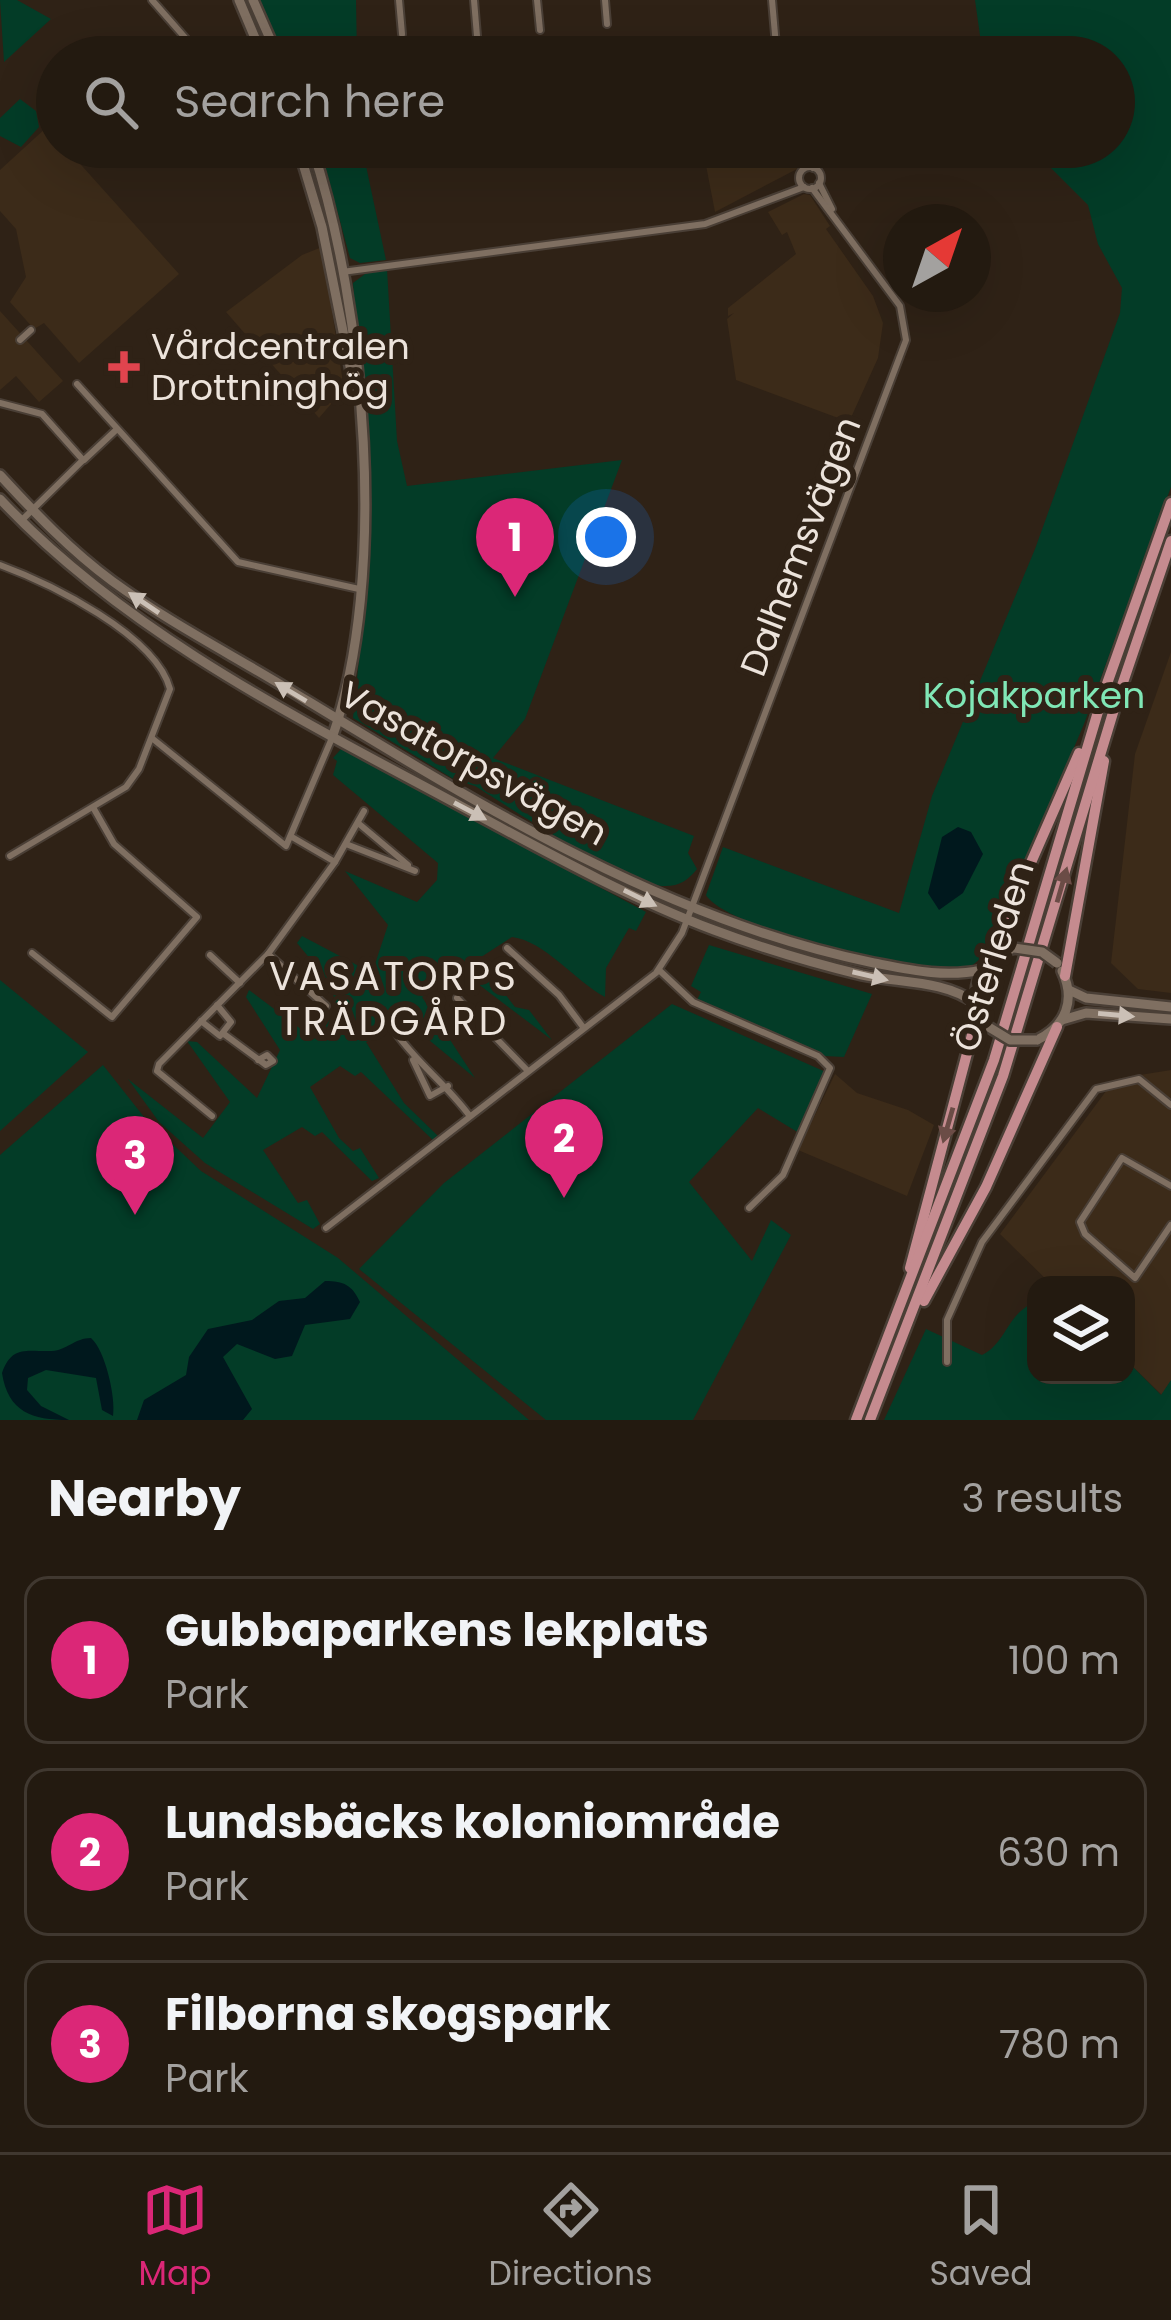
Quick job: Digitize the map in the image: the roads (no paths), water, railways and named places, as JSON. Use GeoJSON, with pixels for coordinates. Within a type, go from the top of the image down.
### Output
{"type":"FeatureCollection","features":[{"type":"Feature","properties":{"kind":"main road"},"geometry":{"type":"LineString","coordinates":[[239,0],[254,36]]}},
{"type":"Feature","properties":{"kind":"main road"},"geometry":{"type":"LineString","coordinates":[[253,0],[269,36]]}},
{"type":"Feature","properties":{"kind":"main road"},"geometry":{"type":"LineString","coordinates":[[304,168],[333,274],[359,417]]}},
{"type":"Feature","properties":{"kind":"main road"},"geometry":{"type":"LineString","coordinates":[[318,168],[345,271],[359,417],[359,589],[353,654],[332,738]]}},
{"type":"Feature","properties":{"kind":"main road","name":"Vasatorpsvägen"},"geometry":{"type":"LineString","coordinates":[[0,475],[94,566],[148,606],[338,720],[536,830],[693,906],[851,958],[950,975],[984,966]]}},
{"type":"Feature","properties":{"kind":"main road","name":"Vasatorpsvägen"},"geometry":{"type":"LineString","coordinates":[[0,499],[126,609],[332,738],[687,920],[826,966],[959,990],[977,1007]]}},
{"type":"Feature","properties":{"kind":"main road","name":"Österleden"},"geometry":{"type":"LineString","coordinates":[[856,1420],[994,1060],[1103,694],[1171,503]]}},
{"type":"Feature","properties":{"kind":"main road","name":"Österleden"},"geometry":{"type":"LineString","coordinates":[[870,1420],[1009,1057],[1115,706],[1171,542]]}},
{"type":"Feature","properties":{"kind":"main road"},"geometry":{"type":"LineString","coordinates":[[882,1357],[984,966],[1103,694]]}},
{"type":"Feature","properties":{"kind":"main road"},"geometry":{"type":"LineString","coordinates":[[1065,976],[1115,706]]}},
{"type":"Feature","properties":{"kind":"main road"},"geometry":{"type":"LineString","coordinates":[[903,1341],[986,1187],[1059,1024],[1069,990],[1057,963],[1033,949],[1014,948],[984,966]]}},
{"type":"Feature","properties":{"kind":"main road"},"geometry":{"type":"LineString","coordinates":[[1069,990],[1092,1000],[1171,1007]]}},
{"type":"Feature","properties":{"kind":"main road"},"geometry":{"type":"LineString","coordinates":[[977,1007],[987,1026],[1010,1040],[1037,1040],[1086,1013],[1171,1019]]}},
{"type":"Feature","properties":{"kind":"street"},"geometry":{"type":"LineString","coordinates":[[152,0],[184,36]]}},
{"type":"Feature","properties":{"kind":"street"},"geometry":{"type":"LineString","coordinates":[[399,0],[402,34]]}},
{"type":"Feature","properties":{"kind":"street"},"geometry":{"type":"LineString","coordinates":[[474,0],[477,36]]}},
{"type":"Feature","properties":{"kind":"street"},"geometry":{"type":"LineString","coordinates":[[537,0],[540,30]]}},
{"type":"Feature","properties":{"kind":"street"},"geometry":{"type":"LineString","coordinates":[[605,0],[607,24]]}},
{"type":"Feature","properties":{"kind":"street"},"geometry":{"type":"LineString","coordinates":[[772,0],[775,36]]}},
{"type":"Feature","properties":{"kind":"street"},"geometry":{"type":"LineString","coordinates":[[805,168],[807,181]]}},
{"type":"Feature","properties":{"kind":"street"},"geometry":{"type":"LineString","coordinates":[[333,274],[705,224],[807,181],[813,168]]}},
{"type":"Feature","properties":{"kind":"street","name":"Dalhemsvägen"},"geometry":{"type":"LineString","coordinates":[[659,970],[693,906],[906,340],[899,306],[807,181],[813,168]]}},
{"type":"Feature","properties":{"kind":"street"},"geometry":{"type":"LineString","coordinates":[[20,340],[31,330]]}},
{"type":"Feature","properties":{"kind":"street"},"geometry":{"type":"LineString","coordinates":[[77,384],[238,562],[359,589]]}},
{"type":"Feature","properties":{"kind":"street"},"geometry":{"type":"LineString","coordinates":[[0,403],[40,412],[83,460]]}},
{"type":"Feature","properties":{"kind":"street"},"geometry":{"type":"LineString","coordinates":[[21,521],[116,430]]}},
{"type":"Feature","properties":{"kind":"street"},"geometry":{"type":"LineString","coordinates":[[0,565],[56,588],[157,661],[170,692],[132,780],[94,809],[10,856]]}},
{"type":"Feature","properties":{"kind":"street"},"geometry":{"type":"LineString","coordinates":[[153,739],[286,846],[332,738]]}},
{"type":"Feature","properties":{"kind":"street"},"geometry":{"type":"LineString","coordinates":[[32,953],[112,1017],[197,917],[114,844],[94,809]]}},
{"type":"Feature","properties":{"kind":"street"},"geometry":{"type":"LineString","coordinates":[[212,1116],[157,1071],[166,1053],[268,954],[364,812]]}},
{"type":"Feature","properties":{"kind":"street"},"geometry":{"type":"LineString","coordinates":[[346,844],[416,871],[358,824]]}},
{"type":"Feature","properties":{"kind":"street"},"geometry":{"type":"LineString","coordinates":[[292,837],[334,862]]}},
{"type":"Feature","properties":{"kind":"street"},"geometry":{"type":"LineString","coordinates":[[507,948],[559,994],[584,1027]]}},
{"type":"Feature","properties":{"kind":"street"},"geometry":{"type":"LineString","coordinates":[[268,954],[326,1006]]}},
{"type":"Feature","properties":{"kind":"street"},"geometry":{"type":"LineString","coordinates":[[210,955],[240,983]]}},
{"type":"Feature","properties":{"kind":"street"},"geometry":{"type":"LineString","coordinates":[[326,1228],[659,970],[687,999],[818,1056],[830,1068],[783,1175],[749,1208]]}},
{"type":"Feature","properties":{"kind":"street"},"geometry":{"type":"LineString","coordinates":[[458,998],[527,1070]]}},
{"type":"Feature","properties":{"kind":"street"},"geometry":{"type":"LineString","coordinates":[[201,1021],[220,1036],[224,1034],[231,1022],[217,1005]]}},
{"type":"Feature","properties":{"kind":"street"},"geometry":{"type":"LineString","coordinates":[[396,1033],[430,1096],[448,1086]]}},
{"type":"Feature","properties":{"kind":"street"},"geometry":{"type":"LineString","coordinates":[[224,1034],[258,1060]]}},
{"type":"Feature","properties":{"kind":"street"},"geometry":{"type":"LineString","coordinates":[[413,1059],[448,1086],[470,1115]]}},
{"type":"Feature","properties":{"kind":"street"},"geometry":{"type":"LineString","coordinates":[[947,1362],[947,1320],[982,1241],[1096,1089],[1139,1079],[1171,1105]]}},
{"type":"Feature","properties":{"kind":"street"},"geometry":{"type":"LineString","coordinates":[[1171,1186],[1122,1158],[1080,1222],[1085,1234],[1126,1276],[1135,1278],[1171,1225]]}},
{"type":"Feature","properties":{"kind":"water"},"geometry":{"type":"Polygon","coordinates":[[[958,827],[971,832],[983,854],[963,893],[939,910],[928,893],[942,837],[958,827]]]}},
{"type":"Feature","properties":{"kind":"water"},"geometry":{"type":"Polygon","coordinates":[[[325,1281],[347,1285],[357,1296],[360,1302],[350,1319],[305,1325],[292,1356],[275,1359],[237,1344],[223,1357],[252,1409],[243,1420],[137,1420],[144,1400],[186,1375],[189,1357],[208,1329],[252,1320],[279,1301],[305,1298],[325,1281]]]}},
{"type":"Feature","properties":{"kind":"water"},"geometry":{"type":"Polygon","coordinates":[[[91,1338],[108,1374],[113,1416],[102,1410],[96,1378],[46,1370],[28,1378],[27,1390],[41,1406],[69,1420],[33,1415],[16,1405],[2,1373],[11,1357],[57,1350],[91,1338]]]}},
{"type":"Feature","properties":{"kind":"place","name":"Vårdcentralen Drottninghög"},"geometry":{"type":"Point","coordinates":[124,367]}},
{"type":"Feature","properties":{"kind":"place","name":"Gubbaparkens lekplats"},"geometry":{"type":"Point","coordinates":[515,597]}},
{"type":"Feature","properties":{"kind":"place","name":"Lundsbäcks koloniområde"},"geometry":{"type":"Point","coordinates":[564,1198]}},
{"type":"Feature","properties":{"kind":"place","name":"Filborna skogspark"},"geometry":{"type":"Point","coordinates":[135,1215]}},
{"type":"Feature","properties":{"kind":"district","name":"VASATORPS TRÄDGÅRD"},"geometry":{"type":"Point","coordinates":[394,998]}},
{"type":"Feature","properties":{"kind":"park label","name":"Kojakparken"},"geometry":{"type":"Point","coordinates":[1034,695]}}]}
